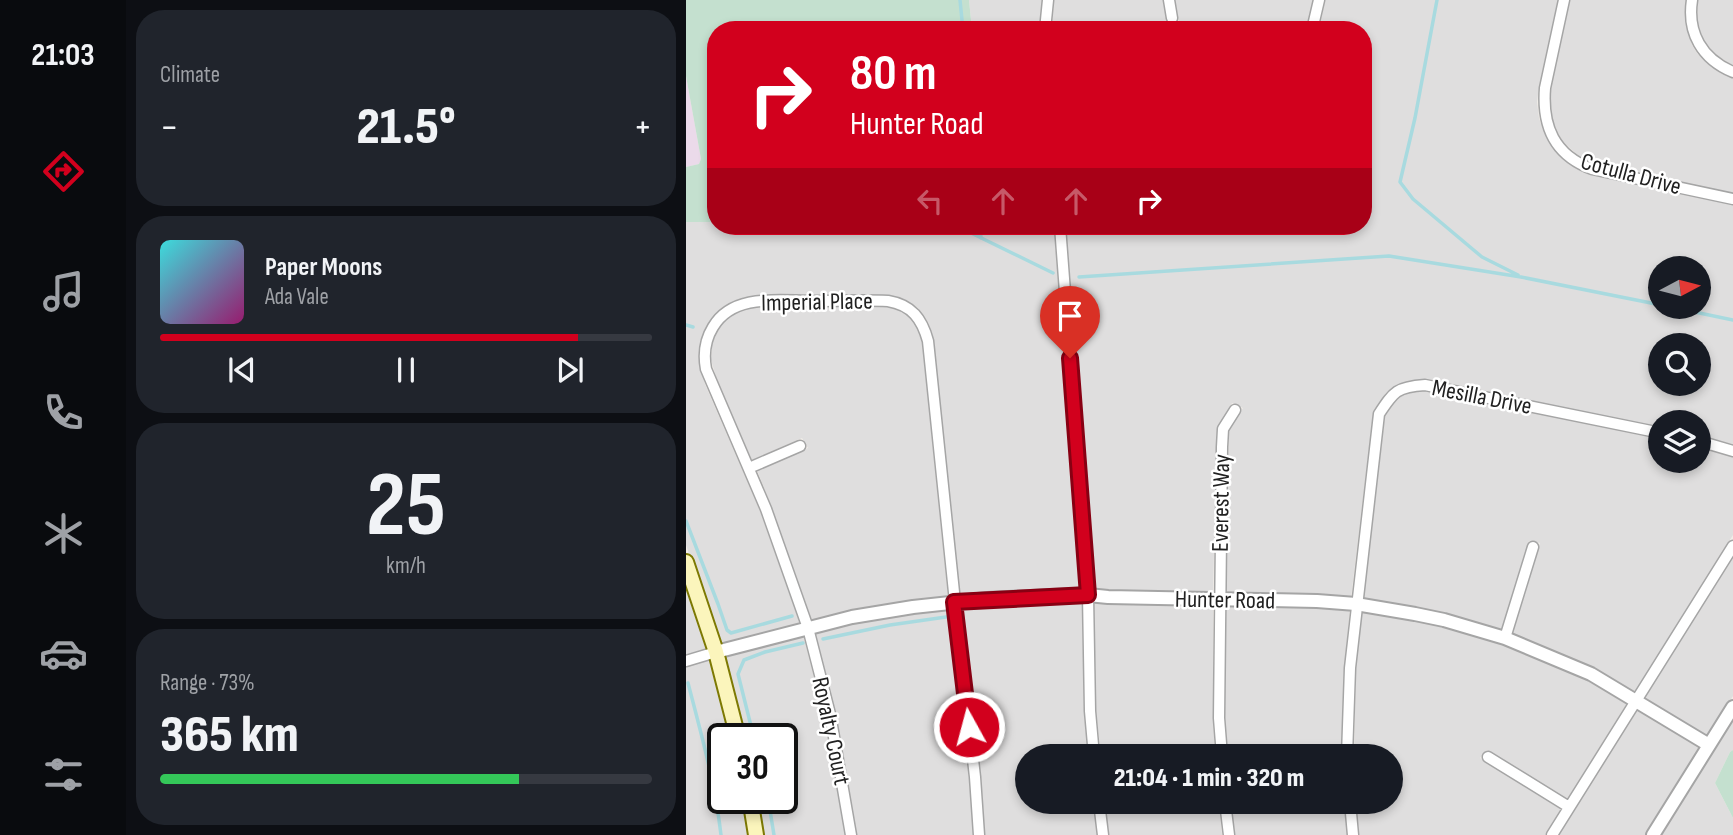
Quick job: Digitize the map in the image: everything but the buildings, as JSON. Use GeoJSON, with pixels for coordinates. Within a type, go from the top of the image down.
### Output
{"type":"FeatureCollection","features":[{"type":"Feature","properties":{"kind":"main road"},"geometry":{"type":"LineString","coordinates":[[686,562],[716,652],[734,723]]}},
{"type":"Feature","properties":{"kind":"main road"},"geometry":{"type":"LineString","coordinates":[[753,814],[756,835]]}},
{"type":"Feature","properties":{"kind":"street"},"geometry":{"type":"LineString","coordinates":[[1046,21],[1048,0]]}},
{"type":"Feature","properties":{"kind":"street"},"geometry":{"type":"LineString","coordinates":[[1169,0],[1172,18]]}},
{"type":"Feature","properties":{"kind":"street"},"geometry":{"type":"LineString","coordinates":[[1314,21],[1319,0]]}},
{"type":"Feature","properties":{"kind":"street","name":"Cotulla Drive"},"geometry":{"type":"LineString","coordinates":[[1564,0],[1544,102],[1548,128],[1558,145],[1570,157],[1592,169],[1733,199]]}},
{"type":"Feature","properties":{"kind":"street"},"geometry":{"type":"LineString","coordinates":[[1692,0],[1691,21],[1698,43],[1713,61],[1733,72]]}},
{"type":"Feature","properties":{"kind":"street"},"geometry":{"type":"LineString","coordinates":[[1061,235],[1088,595],[1093,744]]}},
{"type":"Feature","properties":{"kind":"street","name":"Imperial Place"},"geometry":{"type":"LineString","coordinates":[[808,628],[766,509],[706,369],[704,351],[715,324],[734,307],[752,302],[878,300],[907,307],[923,324],[928,341],[954,602]]}},
{"type":"Feature","properties":{"kind":"street","name":"Mesilla Drive"},"geometry":{"type":"LineString","coordinates":[[1347,744],[1356,604],[1379,414],[1391,395],[1406,386],[1426,385],[1648,430]]}},
{"type":"Feature","properties":{"kind":"street","name":"Everest Way"},"geometry":{"type":"LineString","coordinates":[[1221,744],[1219,599],[1222,447],[1223,429],[1235,410]]}},
{"type":"Feature","properties":{"kind":"street"},"geometry":{"type":"LineString","coordinates":[[1711,445],[1733,450]]}},
{"type":"Feature","properties":{"kind":"street"},"geometry":{"type":"LineString","coordinates":[[749,468],[800,446]]}},
{"type":"Feature","properties":{"kind":"street"},"geometry":{"type":"LineString","coordinates":[[1552,835],[1733,546]]}},
{"type":"Feature","properties":{"kind":"street"},"geometry":{"type":"LineString","coordinates":[[1504,638],[1533,547]]}},
{"type":"Feature","properties":{"kind":"street","name":"Hunter Road"},"geometry":{"type":"LineString","coordinates":[[716,652],[879,612],[954,602],[1088,595],[1356,604],[1425,616],[1504,638],[1591,674],[1709,745]]}},
{"type":"Feature","properties":{"kind":"street"},"geometry":{"type":"LineString","coordinates":[[954,602],[975,777],[979,835]]}},
{"type":"Feature","properties":{"kind":"street","name":"Royalty Court"},"geometry":{"type":"LineString","coordinates":[[808,628],[830,714],[851,835]]}},
{"type":"Feature","properties":{"kind":"street"},"geometry":{"type":"LineString","coordinates":[[686,661],[716,652]]}},
{"type":"Feature","properties":{"kind":"street"},"geometry":{"type":"LineString","coordinates":[[1653,835],[1733,707]]}},
{"type":"Feature","properties":{"kind":"street"},"geometry":{"type":"LineString","coordinates":[[1488,757],[1569,807]]}},
{"type":"Feature","properties":{"kind":"street"},"geometry":{"type":"LineString","coordinates":[[1100,814],[1103,835]]}},
{"type":"Feature","properties":{"kind":"street"},"geometry":{"type":"LineString","coordinates":[[1226,814],[1229,835]]}},
{"type":"Feature","properties":{"kind":"street"},"geometry":{"type":"LineString","coordinates":[[1351,814],[1353,835]]}},
{"type":"Feature","properties":{"kind":"shaded area"},"geometry":{"type":"Polygon","coordinates":[[[969,0],[1042,0],[1040,21],[971,21],[969,0]]]}},
{"type":"Feature","properties":{"kind":"shaded area"},"geometry":{"type":"Polygon","coordinates":[[[1054,0],[1163,0],[1166,21],[1053,21],[1054,0]]]}},
{"type":"Feature","properties":{"kind":"shaded area"},"geometry":{"type":"Polygon","coordinates":[[[1175,0],[1313,0],[1308,21],[1179,21],[1175,0]]]}},
{"type":"Feature","properties":{"kind":"shaded area"},"geometry":{"type":"Polygon","coordinates":[[[1325,0],[1558,0],[1537,102],[1543,130],[1553,148],[1572,166],[1591,174],[1733,205],[1733,444],[1711,439],[1711,410],[1648,410],[1648,425],[1457,385],[1427,380],[1406,381],[1386,393],[1373,414],[1351,598],[1225,594],[1229,430],[1243,408],[1232,403],[1217,429],[1213,594],[1094,590],[1067,235],[1372,235],[1372,21],[1321,21],[1325,0]]]}},
{"type":"Feature","properties":{"kind":"shaded area"},"geometry":{"type":"Polygon","coordinates":[[[1570,0],[1686,0],[1685,21],[1692,45],[1709,65],[1733,77],[1733,194],[1594,164],[1580,157],[1563,142],[1554,126],[1550,102],[1570,0]]]}},
{"type":"Feature","properties":{"kind":"shaded area"},"geometry":{"type":"Polygon","coordinates":[[[1698,0],[1733,0],[1733,65],[1717,56],[1703,40],[1697,20],[1698,0]]]}},
{"type":"Feature","properties":{"kind":"shaded area"},"geometry":{"type":"Polygon","coordinates":[[[686,76],[701,159],[699,164],[686,167],[686,76]]]}},
{"type":"Feature","properties":{"kind":"shaded area"},"geometry":{"type":"Polygon","coordinates":[[[686,222],[707,222],[707,235],[1055,235],[1081,589],[960,596],[934,341],[928,322],[918,308],[901,298],[889,296],[745,297],[724,306],[710,321],[700,341],[699,362],[705,384],[760,511],[800,624],[720,645],[686,545],[686,222]]]}},
{"type":"Feature","properties":{"kind":"shaded area"},"geometry":{"type":"Polygon","coordinates":[[[887,307],[903,311],[917,327],[922,342],[948,597],[812,621],[757,470],[808,448],[802,438],[752,460],[711,360],[712,343],[725,320],[747,308],[887,307]]]}},
{"type":"Feature","properties":{"kind":"shaded area"},"geometry":{"type":"Polygon","coordinates":[[[1425,390],[1648,436],[1648,473],[1711,473],[1711,450],[1733,457],[1733,535],[1634,693],[1593,669],[1512,635],[1540,543],[1529,541],[1501,631],[1363,599],[1385,416],[1395,399],[1408,392],[1425,390]]]}},
{"type":"Feature","properties":{"kind":"shaded area"},"geometry":{"type":"Polygon","coordinates":[[[1733,557],[1733,696],[1707,737],[1644,699],[1733,557]]]}},
{"type":"Feature","properties":{"kind":"shaded area"},"geometry":{"type":"Polygon","coordinates":[[[686,580],[709,648],[686,656],[686,580]]]}},
{"type":"Feature","properties":{"kind":"shaded area"},"geometry":{"type":"Polygon","coordinates":[[[1082,600],[1087,744],[1015,744],[1015,814],[1094,814],[1097,835],[985,835],[961,607],[1082,600]]]}},
{"type":"Feature","properties":{"kind":"shaded area"},"geometry":{"type":"Polygon","coordinates":[[[1094,601],[1213,605],[1214,744],[1100,744],[1096,710],[1094,601]]]}},
{"type":"Feature","properties":{"kind":"shaded area"},"geometry":{"type":"Polygon","coordinates":[[[1225,605],[1350,609],[1344,668],[1341,744],[1227,744],[1225,605]]]}},
{"type":"Feature","properties":{"kind":"shaded area"},"geometry":{"type":"Polygon","coordinates":[[[949,608],[973,835],[857,835],[836,713],[815,632],[880,617],[949,608]]]}},
{"type":"Feature","properties":{"kind":"shaded area"},"geometry":{"type":"Polygon","coordinates":[[[1362,610],[1414,619],[1502,643],[1587,679],[1628,702],[1567,800],[1487,750],[1480,758],[1561,809],[1545,835],[1359,835],[1357,814],[1403,814],[1403,744],[1354,744],[1356,669],[1362,610]]]}},
{"type":"Feature","properties":{"kind":"shaded area"},"geometry":{"type":"Polygon","coordinates":[[[803,635],[824,716],[845,835],[762,835],[759,814],[798,814],[798,723],[740,723],[724,655],[803,635]]]}},
{"type":"Feature","properties":{"kind":"shaded area"},"geometry":{"type":"Polygon","coordinates":[[[712,659],[728,723],[707,723],[707,814],[746,814],[749,835],[686,835],[686,667],[712,659]]]}},
{"type":"Feature","properties":{"kind":"shaded area"},"geometry":{"type":"Polygon","coordinates":[[[1638,708],[1701,747],[1646,835],[1559,835],[1638,708]]]}},
{"type":"Feature","properties":{"kind":"shaded area"},"geometry":{"type":"Polygon","coordinates":[[[1733,718],[1733,750],[1715,783],[1733,818],[1733,835],[1660,835],[1733,718]]]}},
{"type":"Feature","properties":{"kind":"shaded area"},"geometry":{"type":"Polygon","coordinates":[[[1106,814],[1220,814],[1222,835],[1109,835],[1106,814]]]}},
{"type":"Feature","properties":{"kind":"shaded area"},"geometry":{"type":"Polygon","coordinates":[[[1232,814],[1345,814],[1347,835],[1235,835],[1232,814]]]}},
{"type":"Feature","properties":{"kind":"green space"},"geometry":{"type":"Polygon","coordinates":[[[686,0],[969,0],[971,21],[707,21],[707,222],[686,222],[686,167],[699,164],[701,159],[686,76],[686,0]]]}},
{"type":"Feature","properties":{"kind":"green space"},"geometry":{"type":"Polygon","coordinates":[[[1733,750],[1733,818],[1715,783],[1733,750]]]}},
{"type":"Feature","properties":{"kind":"waterway"},"geometry":{"type":"LineString","coordinates":[[960,0],[962,21]]}},
{"type":"Feature","properties":{"kind":"waterway"},"geometry":{"type":"LineString","coordinates":[[1437,0],[1400,182],[1413,199],[1482,257],[1518,275]]}},
{"type":"Feature","properties":{"kind":"waterway"},"geometry":{"type":"LineString","coordinates":[[975,235],[1053,273]]}},
{"type":"Feature","properties":{"kind":"waterway"},"geometry":{"type":"LineString","coordinates":[[1079,277],[1389,256],[1521,277],[1648,302]]}},
{"type":"Feature","properties":{"kind":"waterway"},"geometry":{"type":"LineString","coordinates":[[1712,316],[1733,320]]}},
{"type":"Feature","properties":{"kind":"waterway"},"geometry":{"type":"LineString","coordinates":[[686,325],[693,327]]}},
{"type":"Feature","properties":{"kind":"waterway"},"geometry":{"type":"LineString","coordinates":[[686,521],[727,630],[731,633],[792,616]]}},
{"type":"Feature","properties":{"kind":"waterway"},"geometry":{"type":"LineString","coordinates":[[823,639],[946,617]]}},
{"type":"Feature","properties":{"kind":"waterway"},"geometry":{"type":"LineString","coordinates":[[750,723],[738,674],[744,660],[803,643]]}},
{"type":"Feature","properties":{"kind":"waterway"},"geometry":{"type":"LineString","coordinates":[[688,683],[703,739],[721,835]]}},
{"type":"Feature","properties":{"kind":"waterway"},"geometry":{"type":"LineString","coordinates":[[771,814],[774,835]]}},
{"type":"Feature","properties":{"kind":"route"},"geometry":{"type":"LineString","coordinates":[[969,727],[954,602],[1088,595],[1070,358]]}}]}
